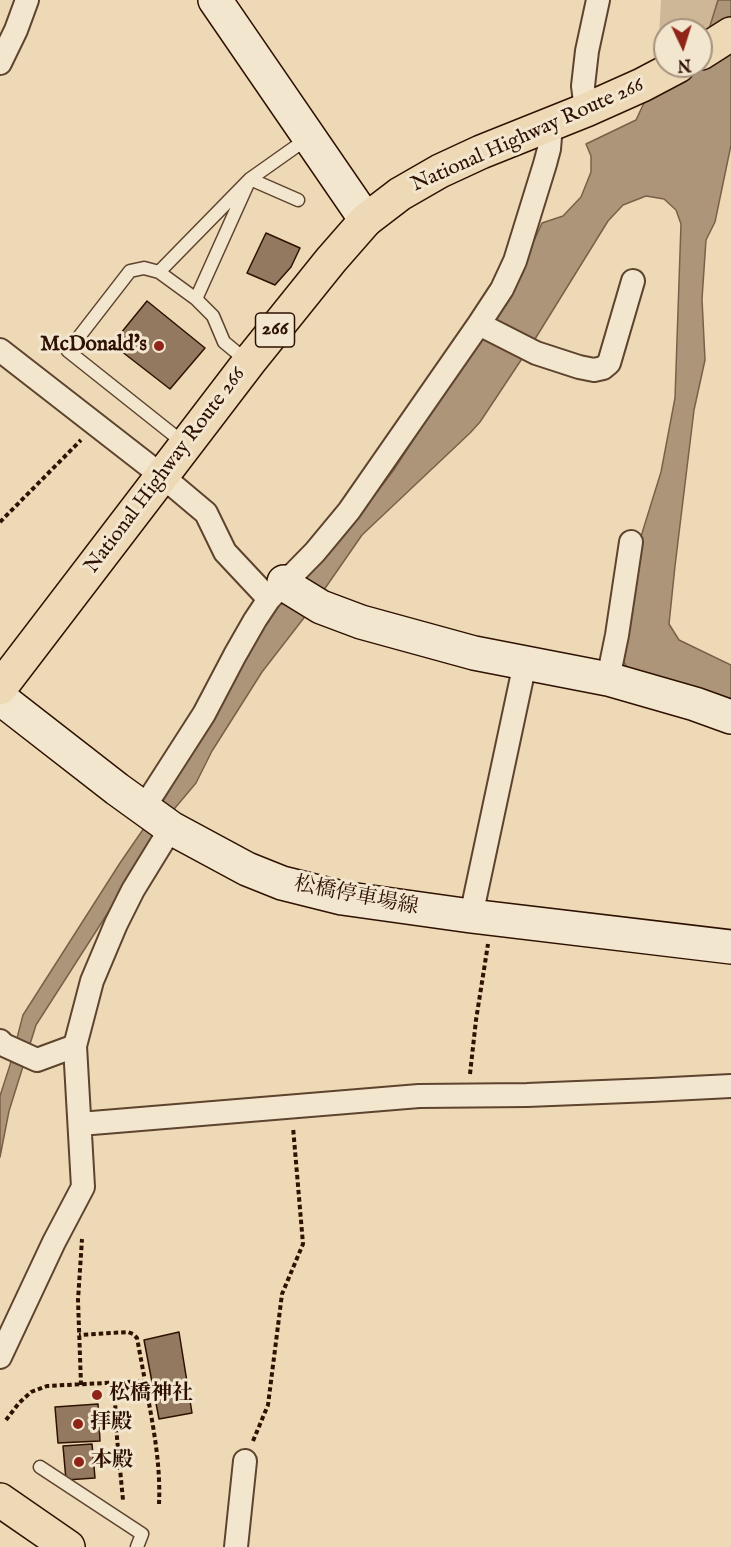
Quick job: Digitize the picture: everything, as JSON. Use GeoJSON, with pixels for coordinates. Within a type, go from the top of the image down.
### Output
{"type":"FeatureCollection","features":[{"type":"Feature","properties":{"kind":"main road"},"geometry":{"type":"LineString","coordinates":[[215,0],[366,220]]}},
{"type":"Feature","properties":{"kind":"main road"},"geometry":{"type":"LineString","coordinates":[[713,45],[731,34]]}},
{"type":"Feature","properties":{"kind":"main road","name":"National Highway Route 266"},"geometry":{"type":"LineString","coordinates":[[0,688],[249,362],[366,220],[400,194],[440,171],[586,110],[655,78]]}},
{"type":"Feature","properties":{"kind":"main road"},"geometry":{"type":"LineString","coordinates":[[281,590],[361,622],[474,653],[608,679],[731,717]]}},
{"type":"Feature","properties":{"kind":"main road","name":"松橋停車場線"},"geometry":{"type":"LineString","coordinates":[[0,698],[158,819],[247,869],[282,883],[342,898],[731,947]]}},
{"type":"Feature","properties":{"kind":"main road"},"geometry":{"type":"LineString","coordinates":[[0,1500],[68,1547]]}},
{"type":"Feature","properties":{"kind":"street"},"geometry":{"type":"LineString","coordinates":[[0,63],[27,0]]}},
{"type":"Feature","properties":{"kind":"street"},"geometry":{"type":"LineString","coordinates":[[586,110],[583,86],[587,51],[598,0]]}},
{"type":"Feature","properties":{"kind":"street"},"geometry":{"type":"LineString","coordinates":[[0,1358],[54,1242],[83,1187],[75,1046],[92,981],[133,890],[158,819],[204,714],[255,620],[349,511],[482,326],[515,261],[549,149],[551,125]]}},
{"type":"Feature","properties":{"kind":"street"},"geometry":{"type":"LineString","coordinates":[[482,326],[536,353],[579,367],[594,370],[603,368],[609,363],[633,281]]}},
{"type":"Feature","properties":{"kind":"street"},"geometry":{"type":"LineString","coordinates":[[0,350],[206,513],[225,552],[281,590]]}},
{"type":"Feature","properties":{"kind":"street"},"geometry":{"type":"LineString","coordinates":[[608,679],[631,542]]}},
{"type":"Feature","properties":{"kind":"street"},"geometry":{"type":"LineString","coordinates":[[481,917],[525,663]]}},
{"type":"Feature","properties":{"kind":"street"},"geometry":{"type":"LineString","coordinates":[[2,1043],[38,1060],[75,1046]]}},
{"type":"Feature","properties":{"kind":"street"},"geometry":{"type":"LineString","coordinates":[[80,1124],[420,1096],[641,1091],[731,1086]]}},
{"type":"Feature","properties":{"kind":"street"},"geometry":{"type":"LineString","coordinates":[[236,1547],[245,1461]]}},
{"type":"Feature","properties":{"kind":"lane"},"geometry":{"type":"LineString","coordinates":[[159,272],[250,179],[309,138]]}},
{"type":"Feature","properties":{"kind":"lane"},"geometry":{"type":"LineString","coordinates":[[250,179],[298,200]]}},
{"type":"Feature","properties":{"kind":"lane"},"geometry":{"type":"LineString","coordinates":[[196,299],[250,179]]}},
{"type":"Feature","properties":{"kind":"lane"},"geometry":{"type":"LineString","coordinates":[[186,445],[68,351],[130,271],[144,268],[159,272],[196,299],[213,316],[224,342],[249,362]]}},
{"type":"Feature","properties":{"kind":"lane"},"geometry":{"type":"LineString","coordinates":[[40,1467],[142,1534],[137,1547]]}},
{"type":"Feature","properties":{"kind":"path"},"geometry":{"type":"LineString","coordinates":[[0,522],[97,425]]}},
{"type":"Feature","properties":{"kind":"path"},"geometry":{"type":"LineString","coordinates":[[468,1095],[476,1020],[481,917]]}},
{"type":"Feature","properties":{"kind":"path"},"geometry":{"type":"LineString","coordinates":[[245,1461],[268,1405],[282,1294],[303,1244],[291,1107]]}},
{"type":"Feature","properties":{"kind":"path"},"geometry":{"type":"LineString","coordinates":[[78,1300],[81,1385]]}},
{"type":"Feature","properties":{"kind":"path"},"geometry":{"type":"LineString","coordinates":[[79,1335],[128,1332],[137,1338],[156,1439],[160,1486],[159,1504]]}},
{"type":"Feature","properties":{"kind":"path"},"geometry":{"type":"LineString","coordinates":[[6,1420],[31,1392],[47,1386],[145,1381]]}},
{"type":"Feature","properties":{"kind":"path"},"geometry":{"type":"LineString","coordinates":[[114,1383],[124,1502]]}},
{"type":"Feature","properties":{"kind":"shaded area"},"geometry":{"type":"Polygon","coordinates":[[[661,0],[718,0],[712,18],[660,18],[661,0]]]}},
{"type":"Feature","properties":{"kind":"shaded area"},"geometry":{"type":"Polygon","coordinates":[[[718,0],[731,0],[731,145],[715,222],[706,240],[702,299],[705,360],[694,410],[669,624],[679,640],[731,665],[731,707],[628,669],[620,656],[634,559],[661,472],[675,398],[681,224],[676,210],[664,199],[646,196],[623,205],[608,221],[535,339],[480,422],[362,535],[310,610],[262,672],[212,751],[196,783],[175,808],[36,1025],[9,1111],[0,1157],[0,1096],[23,1015],[120,863],[166,796],[246,656],[284,596],[346,532],[393,471],[513,287],[542,223],[563,216],[581,197],[591,172],[591,156],[586,144],[636,120],[656,78],[713,78],[712,18],[718,0]]]}},
{"type":"Feature","properties":{"kind":"building"},"geometry":{"type":"Polygon","coordinates":[[[266,233],[300,248],[291,267],[275,285],[247,273],[266,233]]]}},
{"type":"Feature","properties":{"kind":"building","name":"McDonald's"},"geometry":{"type":"Polygon","coordinates":[[[147,301],[205,348],[170,389],[112,344],[147,301]]]}},
{"type":"Feature","properties":{"kind":"building"},"geometry":{"type":"Polygon","coordinates":[[[179,1332],[192,1413],[159,1419],[144,1340],[179,1332]]]}},
{"type":"Feature","properties":{"kind":"building","name":"拝殿"},"geometry":{"type":"Polygon","coordinates":[[[98,1404],[100,1441],[58,1443],[55,1407],[98,1404]]]}},
{"type":"Feature","properties":{"kind":"building","name":"本殿"},"geometry":{"type":"Polygon","coordinates":[[[92,1444],[95,1478],[66,1480],[63,1446],[92,1444]]]}},
{"type":"Feature","properties":{"kind":"place","name":"McDonald's"},"geometry":{"type":"Point","coordinates":[159,346]}},
{"type":"Feature","properties":{"kind":"place","name":"松橋神社"},"geometry":{"type":"Point","coordinates":[97,1395]}},
{"type":"Feature","properties":{"kind":"place","name":"拝殿"},"geometry":{"type":"Point","coordinates":[78,1424]}},
{"type":"Feature","properties":{"kind":"place","name":"本殿"},"geometry":{"type":"Point","coordinates":[79,1462]}}]}
